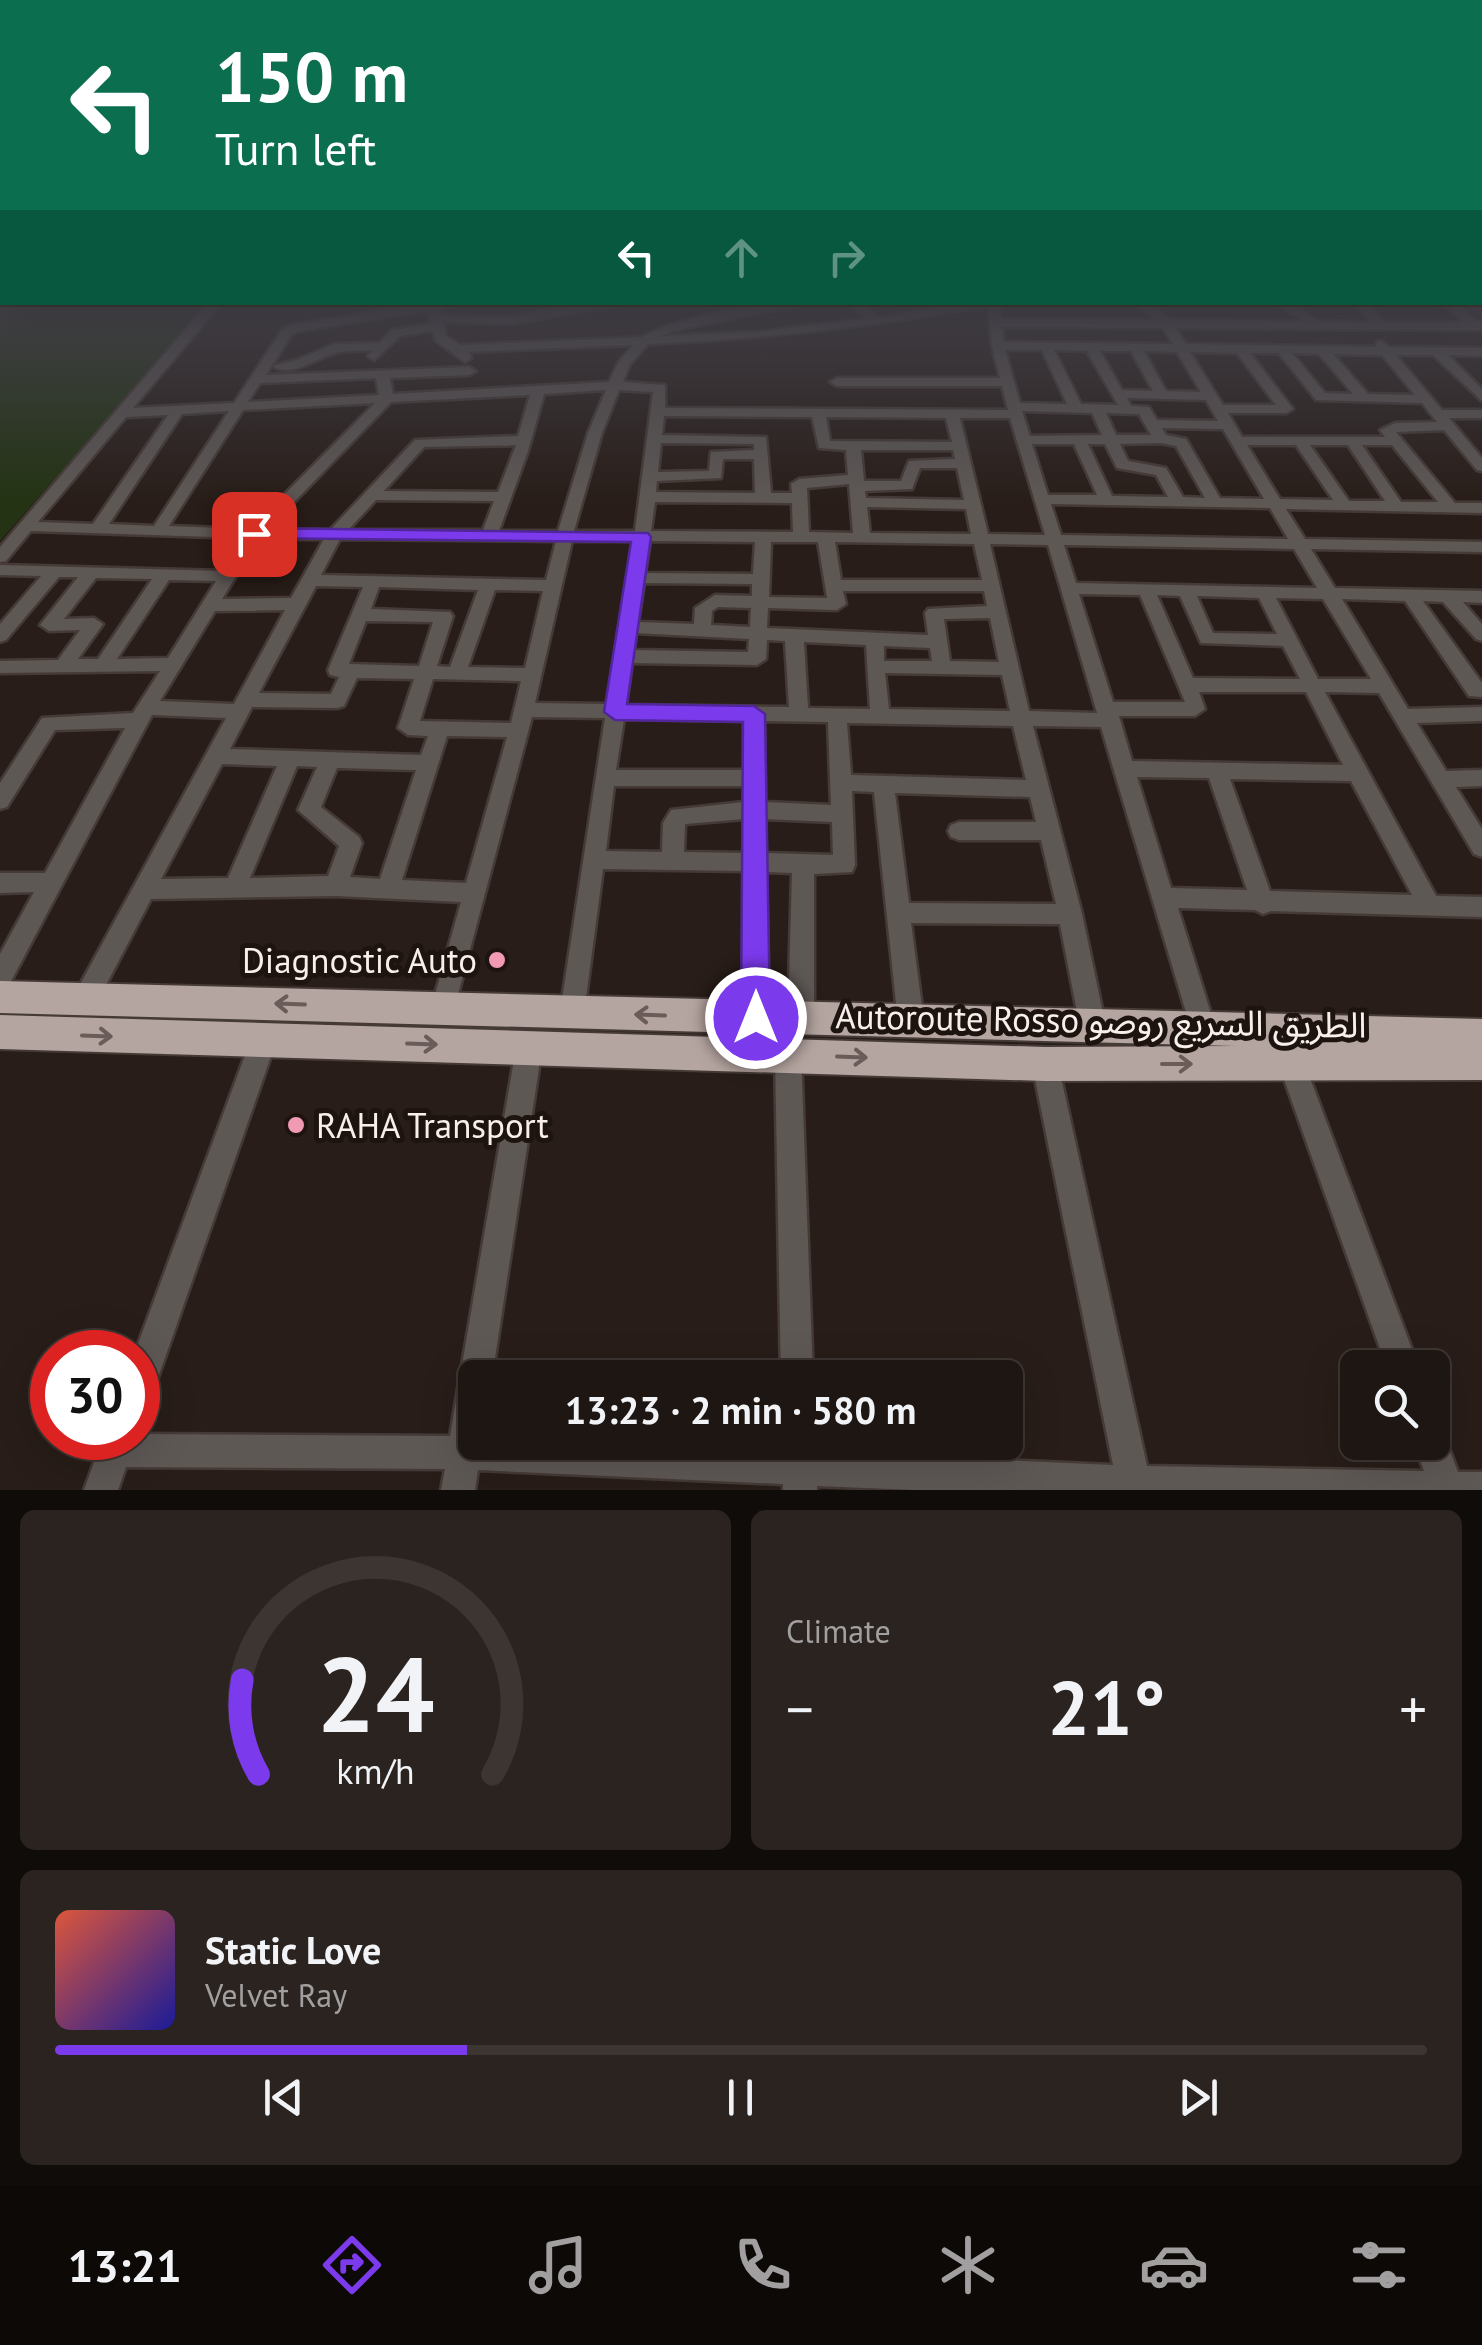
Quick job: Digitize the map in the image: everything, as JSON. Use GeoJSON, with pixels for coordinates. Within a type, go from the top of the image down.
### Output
{"type":"FeatureCollection","features":[{"type":"Feature","properties":{"kind":"highway","name":"Autoroute Rosso الطريق السريع روصو"},"geometry":{"type":"LineString","coordinates":[[0,997],[1482,1036]]}},
{"type":"Feature","properties":{"kind":"highway","name":"Autoroute Rosso الطريق السريع روصو"},"geometry":{"type":"LineString","coordinates":[[0,1032],[1045,1064],[1482,1063]]}},
{"type":"Feature","properties":{"kind":"street"},"geometry":{"type":"LineString","coordinates":[[0,557],[163,365]]}},
{"type":"Feature","properties":{"kind":"street"},"geometry":{"type":"LineString","coordinates":[[158,532],[265,365]]}},
{"type":"Feature","properties":{"kind":"street"},"geometry":{"type":"LineString","coordinates":[[260,372],[296,365]]}},
{"type":"Feature","properties":{"kind":"street"},"geometry":{"type":"LineString","coordinates":[[360,374],[367,365]]}},
{"type":"Feature","properties":{"kind":"street"},"geometry":{"type":"LineString","coordinates":[[466,365],[469,395]]}},
{"type":"Feature","properties":{"kind":"street"},"geometry":{"type":"LineString","coordinates":[[443,1008],[521,720],[565,536],[612,386],[624,365]]}},
{"type":"Feature","properties":{"kind":"street"},"geometry":{"type":"LineString","coordinates":[[1003,365],[1203,1030]]}},
{"type":"Feature","properties":{"kind":"street"},"geometry":{"type":"LineString","coordinates":[[1055,365],[1076,408]]}},
{"type":"Feature","properties":{"kind":"street"},"geometry":{"type":"LineString","coordinates":[[1101,365],[1122,401],[1144,410],[1161,439]]}},
{"type":"Feature","properties":{"kind":"street"},"geometry":{"type":"LineString","coordinates":[[1145,365],[1162,395]]}},
{"type":"Feature","properties":{"kind":"street"},"geometry":{"type":"LineString","coordinates":[[1192,365],[1482,848]]}},
{"type":"Feature","properties":{"kind":"street"},"geometry":{"type":"LineString","coordinates":[[1153,424],[1286,409],[1253,365]]}},
{"type":"Feature","properties":{"kind":"street"},"geometry":{"type":"LineString","coordinates":[[1295,365],[1321,397]]}},
{"type":"Feature","properties":{"kind":"street"},"geometry":{"type":"LineString","coordinates":[[1335,365],[1364,398]]}},
{"type":"Feature","properties":{"kind":"street"},"geometry":{"type":"LineString","coordinates":[[1397,365],[1482,467]]}},
{"type":"Feature","properties":{"kind":"street"},"geometry":{"type":"LineString","coordinates":[[1450,365],[1482,397]]}},
{"type":"Feature","properties":{"kind":"street"},"geometry":{"type":"LineString","coordinates":[[260,372],[469,371]]}},
{"type":"Feature","properties":{"kind":"street"},"geometry":{"type":"LineString","coordinates":[[382,373],[387,399]]}},
{"type":"Feature","properties":{"kind":"street"},"geometry":{"type":"LineString","coordinates":[[837,382],[1008,382]]}},
{"type":"Feature","properties":{"kind":"street"},"geometry":{"type":"LineString","coordinates":[[122,413],[612,386],[660,388],[656,439],[572,1012]]}},
{"type":"Feature","properties":{"kind":"street"},"geometry":{"type":"LineString","coordinates":[[489,536],[538,390]]}},
{"type":"Feature","properties":{"kind":"street"},"geometry":{"type":"LineString","coordinates":[[658,412],[1098,409],[1162,395],[1300,441],[1396,441]]}},
{"type":"Feature","properties":{"kind":"street"},"geometry":{"type":"LineString","coordinates":[[1280,398],[1426,399]]}},
{"type":"Feature","properties":{"kind":"street"},"geometry":{"type":"LineString","coordinates":[[0,977],[143,714],[254,534],[387,399]]}},
{"type":"Feature","properties":{"kind":"street"},"geometry":{"type":"LineString","coordinates":[[1098,409],[1125,467],[1161,471],[1178,502]]}},
{"type":"Feature","properties":{"kind":"street"},"geometry":{"type":"LineString","coordinates":[[97,530],[178,410]]}},
{"type":"Feature","properties":{"kind":"street"},"geometry":{"type":"LineString","coordinates":[[760,412],[763,498]]}},
{"type":"Feature","properties":{"kind":"street"},"geometry":{"type":"LineString","coordinates":[[818,412],[824,445],[962,454]]}},
{"type":"Feature","properties":{"kind":"street"},"geometry":{"type":"LineString","coordinates":[[952,412],[1093,1027]]}},
{"type":"Feature","properties":{"kind":"street"},"geometry":{"type":"LineString","coordinates":[[1450,507],[1388,428],[1482,414]]}},
{"type":"Feature","properties":{"kind":"street"},"geometry":{"type":"LineString","coordinates":[[656,439],[761,447]]}},
{"type":"Feature","properties":{"kind":"street"},"geometry":{"type":"LineString","coordinates":[[86,998],[334,535],[424,441],[524,440]]}},
{"type":"Feature","properties":{"kind":"street"},"geometry":{"type":"LineString","coordinates":[[1025,440],[1181,442],[1215,502]]}},
{"type":"Feature","properties":{"kind":"street"},"geometry":{"type":"LineString","coordinates":[[1079,440],[1107,500]]}},
{"type":"Feature","properties":{"kind":"street"},"geometry":{"type":"LineString","coordinates":[[1300,441],[1344,505]]}},
{"type":"Feature","properties":{"kind":"street"},"geometry":{"type":"LineString","coordinates":[[1353,442],[1396,506]]}},
{"type":"Feature","properties":{"kind":"street"},"geometry":{"type":"LineString","coordinates":[[1464,445],[1482,445]]}},
{"type":"Feature","properties":{"kind":"street"},"geometry":{"type":"LineString","coordinates":[[853,446],[862,538]]}},
{"type":"Feature","properties":{"kind":"street"},"geometry":{"type":"LineString","coordinates":[[648,477],[716,475],[716,456],[761,447]]}},
{"type":"Feature","properties":{"kind":"street"},"geometry":{"type":"LineString","coordinates":[[858,489],[906,486],[914,464],[962,454]]}},
{"type":"Feature","properties":{"kind":"street"},"geometry":{"type":"LineString","coordinates":[[801,539],[803,480],[912,503],[974,504]]}},
{"type":"Feature","properties":{"kind":"street"},"geometry":{"type":"LineString","coordinates":[[372,494],[504,498]]}},
{"type":"Feature","properties":{"kind":"street"},"geometry":{"type":"LineString","coordinates":[[647,497],[800,498]]}},
{"type":"Feature","properties":{"kind":"street"},"geometry":{"type":"LineString","coordinates":[[1042,500],[1482,508]]}},
{"type":"Feature","properties":{"kind":"street"},"geometry":{"type":"LineString","coordinates":[[912,503],[917,538]]}},
{"type":"Feature","properties":{"kind":"street"},"geometry":{"type":"LineString","coordinates":[[27,526],[254,534],[917,538],[1482,548]]}},
{"type":"Feature","properties":{"kind":"street"},"geometry":{"type":"LineString","coordinates":[[826,538],[841,638]]}},
{"type":"Feature","properties":{"kind":"street"},"geometry":{"type":"LineString","coordinates":[[624,656],[757,659],[763,539]]}},
{"type":"Feature","properties":{"kind":"street"},"geometry":{"type":"LineString","coordinates":[[0,570],[228,576]]}},
{"type":"Feature","properties":{"kind":"street"},"geometry":{"type":"LineString","coordinates":[[0,636],[54,572]]}},
{"type":"Feature","properties":{"kind":"street"},"geometry":{"type":"LineString","coordinates":[[63,666],[94,624],[49,625],[91,572]]}},
{"type":"Feature","properties":{"kind":"street"},"geometry":{"type":"LineString","coordinates":[[103,666],[164,574]]}},
{"type":"Feature","properties":{"kind":"street"},"geometry":{"type":"LineString","coordinates":[[636,578],[760,579]]}},
{"type":"Feature","properties":{"kind":"street"},"geometry":{"type":"LineString","coordinates":[[310,580],[553,586]]}},
{"type":"Feature","properties":{"kind":"street"},"geometry":{"type":"LineString","coordinates":[[372,582],[336,670],[532,675]]}},
{"type":"Feature","properties":{"kind":"street"},"geometry":{"type":"LineString","coordinates":[[457,673],[488,585]]}},
{"type":"Feature","properties":{"kind":"street"},"geometry":{"type":"LineString","coordinates":[[702,628],[706,604],[992,586]]}},
{"type":"Feature","properties":{"kind":"street"},"geometry":{"type":"LineString","coordinates":[[1071,588],[1482,596]]}},
{"type":"Feature","properties":{"kind":"street"},"geometry":{"type":"LineString","coordinates":[[359,615],[444,616],[408,728],[615,712],[1021,718],[1194,709],[1196,702],[1146,590]]}},
{"type":"Feature","properties":{"kind":"street"},"geometry":{"type":"LineString","coordinates":[[1264,591],[1356,773],[1430,906]]}},
{"type":"Feature","properties":{"kind":"street"},"geometry":{"type":"LineString","coordinates":[[1186,592],[1207,639],[1290,640]]}},
{"type":"Feature","properties":{"kind":"street"},"geometry":{"type":"LineString","coordinates":[[1410,596],[1480,694]]}},
{"type":"Feature","properties":{"kind":"street"},"geometry":{"type":"LineString","coordinates":[[1448,596],[1482,635]]}},
{"type":"Feature","properties":{"kind":"street"},"geometry":{"type":"LineString","coordinates":[[210,606],[298,604]]}},
{"type":"Feature","properties":{"kind":"street"},"geometry":{"type":"LineString","coordinates":[[942,667],[934,613],[997,612]]}},
{"type":"Feature","properties":{"kind":"street"},"geometry":{"type":"LineString","coordinates":[[628,627],[938,642]]}},
{"type":"Feature","properties":{"kind":"street"},"geometry":{"type":"LineString","coordinates":[[794,633],[799,714]]}},
{"type":"Feature","properties":{"kind":"street"},"geometry":{"type":"LineString","coordinates":[[875,641],[880,714]]}},
{"type":"Feature","properties":{"kind":"street"},"geometry":{"type":"LineString","coordinates":[[0,667],[173,664]]}},
{"type":"Feature","properties":{"kind":"street"},"geometry":{"type":"LineString","coordinates":[[875,666],[1010,669]]}},
{"type":"Feature","properties":{"kind":"street"},"geometry":{"type":"LineString","coordinates":[[0,802],[48,723],[336,701],[351,671]]}},
{"type":"Feature","properties":{"kind":"street"},"geometry":{"type":"LineString","coordinates":[[1186,686],[1385,686]]}},
{"type":"Feature","properties":{"kind":"street"},"geometry":{"type":"LineString","coordinates":[[754,714],[756,1018]]}},
{"type":"Feature","properties":{"kind":"street"},"geometry":{"type":"LineString","coordinates":[[593,860],[844,865],[837,714]]}},
{"type":"Feature","properties":{"kind":"street"},"geometry":{"type":"LineString","coordinates":[[1403,716],[1482,714]]}},
{"type":"Feature","properties":{"kind":"street"},"geometry":{"type":"LineString","coordinates":[[388,889],[440,728]]}},
{"type":"Feature","properties":{"kind":"street"},"geometry":{"type":"LineString","coordinates":[[218,756],[428,763]]}},
{"type":"Feature","properties":{"kind":"street"},"geometry":{"type":"LineString","coordinates":[[235,887],[290,759]]}},
{"type":"Feature","properties":{"kind":"street"},"geometry":{"type":"LineString","coordinates":[[330,760],[309,810],[351,843],[336,886]]}},
{"type":"Feature","properties":{"kind":"street"},"geometry":{"type":"LineString","coordinates":[[1126,769],[1356,773]]}},
{"type":"Feature","properties":{"kind":"street"},"geometry":{"type":"LineString","coordinates":[[1217,771],[1263,904]]}},
{"type":"Feature","properties":{"kind":"street"},"geometry":{"type":"LineString","coordinates":[[605,778],[754,778]]}},
{"type":"Feature","properties":{"kind":"street"},"geometry":{"type":"LineString","coordinates":[[1441,779],[1482,778]]}},
{"type":"Feature","properties":{"kind":"street"},"geometry":{"type":"LineString","coordinates":[[841,784],[1040,789]]}},
{"type":"Feature","properties":{"kind":"street"},"geometry":{"type":"LineString","coordinates":[[884,785],[912,1022]]}},
{"type":"Feature","properties":{"kind":"street"},"geometry":{"type":"LineString","coordinates":[[673,860],[674,823],[679,816],[754,810],[842,814]]}},
{"type":"Feature","properties":{"kind":"street"},"geometry":{"type":"LineString","coordinates":[[960,830],[1050,831]]}},
{"type":"Feature","properties":{"kind":"street"},"geometry":{"type":"LineString","coordinates":[[801,1020],[803,864]]}},
{"type":"Feature","properties":{"kind":"street"},"geometry":{"type":"LineString","coordinates":[[0,883],[52,882]]}},
{"type":"Feature","properties":{"kind":"street"},"geometry":{"type":"LineString","coordinates":[[146,889],[336,886],[474,893]]}},
{"type":"Feature","properties":{"kind":"street"},"geometry":{"type":"LineString","coordinates":[[1164,898],[1263,904],[1482,907]]}},
{"type":"Feature","properties":{"kind":"street"},"geometry":{"type":"LineString","coordinates":[[899,913],[1070,914]]}},
{"type":"Feature","properties":{"kind":"street"},"geometry":{"type":"LineString","coordinates":[[159,1330],[263,1042]]}},
{"type":"Feature","properties":{"kind":"street"},"geometry":{"type":"LineString","coordinates":[[479,1360],[530,1048]]}},
{"type":"Feature","properties":{"kind":"street"},"geometry":{"type":"LineString","coordinates":[[788,1055],[796,1360]]}},
{"type":"Feature","properties":{"kind":"street"},"geometry":{"type":"LineString","coordinates":[[1045,1064],[1134,1486]]}},
{"type":"Feature","properties":{"kind":"street"},"geometry":{"type":"LineString","coordinates":[[1292,1065],[1396,1350]]}},
{"type":"Feature","properties":{"kind":"street"},"geometry":{"type":"LineString","coordinates":[[160,1445],[458,1454]]}},
{"type":"Feature","properties":{"kind":"street"},"geometry":{"type":"LineString","coordinates":[[101,1490],[112,1460]]}},
{"type":"Feature","properties":{"kind":"street"},"geometry":{"type":"LineString","coordinates":[[458,1490],[463,1460]]}},
{"type":"Feature","properties":{"kind":"street"},"geometry":{"type":"LineString","coordinates":[[619,1460],[1134,1486],[1482,1490]]}},
{"type":"Feature","properties":{"kind":"street"},"geometry":{"type":"LineString","coordinates":[[1437,1460],[1447,1489]]}},
{"type":"Feature","properties":{"kind":"green space"},"geometry":{"type":"Polygon","coordinates":[[[0,365],[156,365],[0,541],[0,365]]]}},
{"type":"Feature","properties":{"kind":"place","name":"Diagnostic Auto"},"geometry":{"type":"Point","coordinates":[497,960]}},
{"type":"Feature","properties":{"kind":"place","name":"RAHA Transport"},"geometry":{"type":"Point","coordinates":[296,1125]}},
{"type":"Feature","properties":{"kind":"route"},"geometry":{"type":"LineString","coordinates":[[254,534],[642,537],[615,712],[754,714],[756,1018]]}}]}
